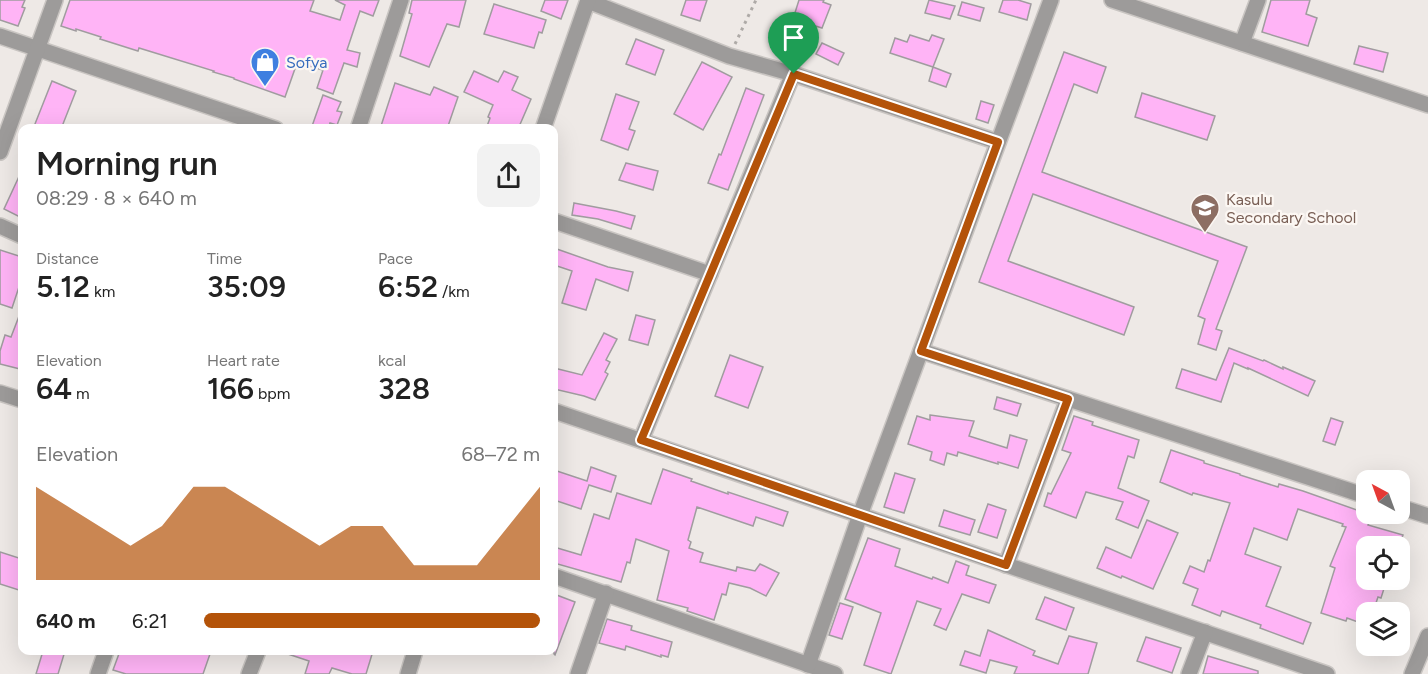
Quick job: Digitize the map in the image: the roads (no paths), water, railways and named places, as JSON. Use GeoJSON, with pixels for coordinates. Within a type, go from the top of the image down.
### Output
{"type":"FeatureCollection","features":[{"type":"Feature","properties":{"kind":"street"},"geometry":{"type":"LineString","coordinates":[[0,152],[55,0]]}},
{"type":"Feature","properties":{"kind":"street"},"geometry":{"type":"LineString","coordinates":[[360,124],[401,0]]}},
{"type":"Feature","properties":{"kind":"street"},"geometry":{"type":"LineString","coordinates":[[545,124],[588,0],[729,56],[794,74],[998,142]]}},
{"type":"Feature","properties":{"kind":"street"},"geometry":{"type":"LineString","coordinates":[[808,665],[860,515],[1051,0]]}},
{"type":"Feature","properties":{"kind":"street"},"geometry":{"type":"LineString","coordinates":[[1112,0],[1428,105]]}},
{"type":"Feature","properties":{"kind":"street"},"geometry":{"type":"LineString","coordinates":[[1242,43],[1258,0]]}},
{"type":"Feature","properties":{"kind":"street"},"geometry":{"type":"LineString","coordinates":[[0,36],[261,124]]}},
{"type":"Feature","properties":{"kind":"street"},"geometry":{"type":"LineString","coordinates":[[641,440],[794,74]]}},
{"type":"Feature","properties":{"kind":"street"},"geometry":{"type":"LineString","coordinates":[[558,222],[710,274]]}},
{"type":"Feature","properties":{"kind":"street"},"geometry":{"type":"LineString","coordinates":[[0,226],[18,234]]}},
{"type":"Feature","properties":{"kind":"street"},"geometry":{"type":"LineString","coordinates":[[921,351],[1356,493]]}},
{"type":"Feature","properties":{"kind":"street"},"geometry":{"type":"LineString","coordinates":[[0,393],[18,399]]}},
{"type":"Feature","properties":{"kind":"street"},"geometry":{"type":"LineString","coordinates":[[1006,565],[1068,399]]}},
{"type":"Feature","properties":{"kind":"street"},"geometry":{"type":"LineString","coordinates":[[558,412],[1327,674]]}},
{"type":"Feature","properties":{"kind":"street"},"geometry":{"type":"LineString","coordinates":[[1410,510],[1428,516]]}},
{"type":"Feature","properties":{"kind":"street"},"geometry":{"type":"LineString","coordinates":[[558,577],[835,674]]}},
{"type":"Feature","properties":{"kind":"street"},"geometry":{"type":"LineString","coordinates":[[578,674],[606,593]]}},
{"type":"Feature","properties":{"kind":"street"},"geometry":{"type":"LineString","coordinates":[[1189,674],[1205,632]]}},
{"type":"Feature","properties":{"kind":"street"},"geometry":{"type":"LineString","coordinates":[[1412,674],[1428,636]]}},
{"type":"Feature","properties":{"kind":"street"},"geometry":{"type":"LineString","coordinates":[[98,674],[105,655]]}},
{"type":"Feature","properties":{"kind":"street"},"geometry":{"type":"LineString","coordinates":[[249,674],[256,655]]}},
{"type":"Feature","properties":{"kind":"street"},"geometry":{"type":"LineString","coordinates":[[408,674],[414,655]]}},
{"type":"Feature","properties":{"kind":"place","name":"Sofya"},"geometry":{"type":"Point","coordinates":[265,88]}},
{"type":"Feature","properties":{"kind":"place","name":"Kasulu Secondary School"},"geometry":{"type":"Point","coordinates":[1205,234]}}]}
